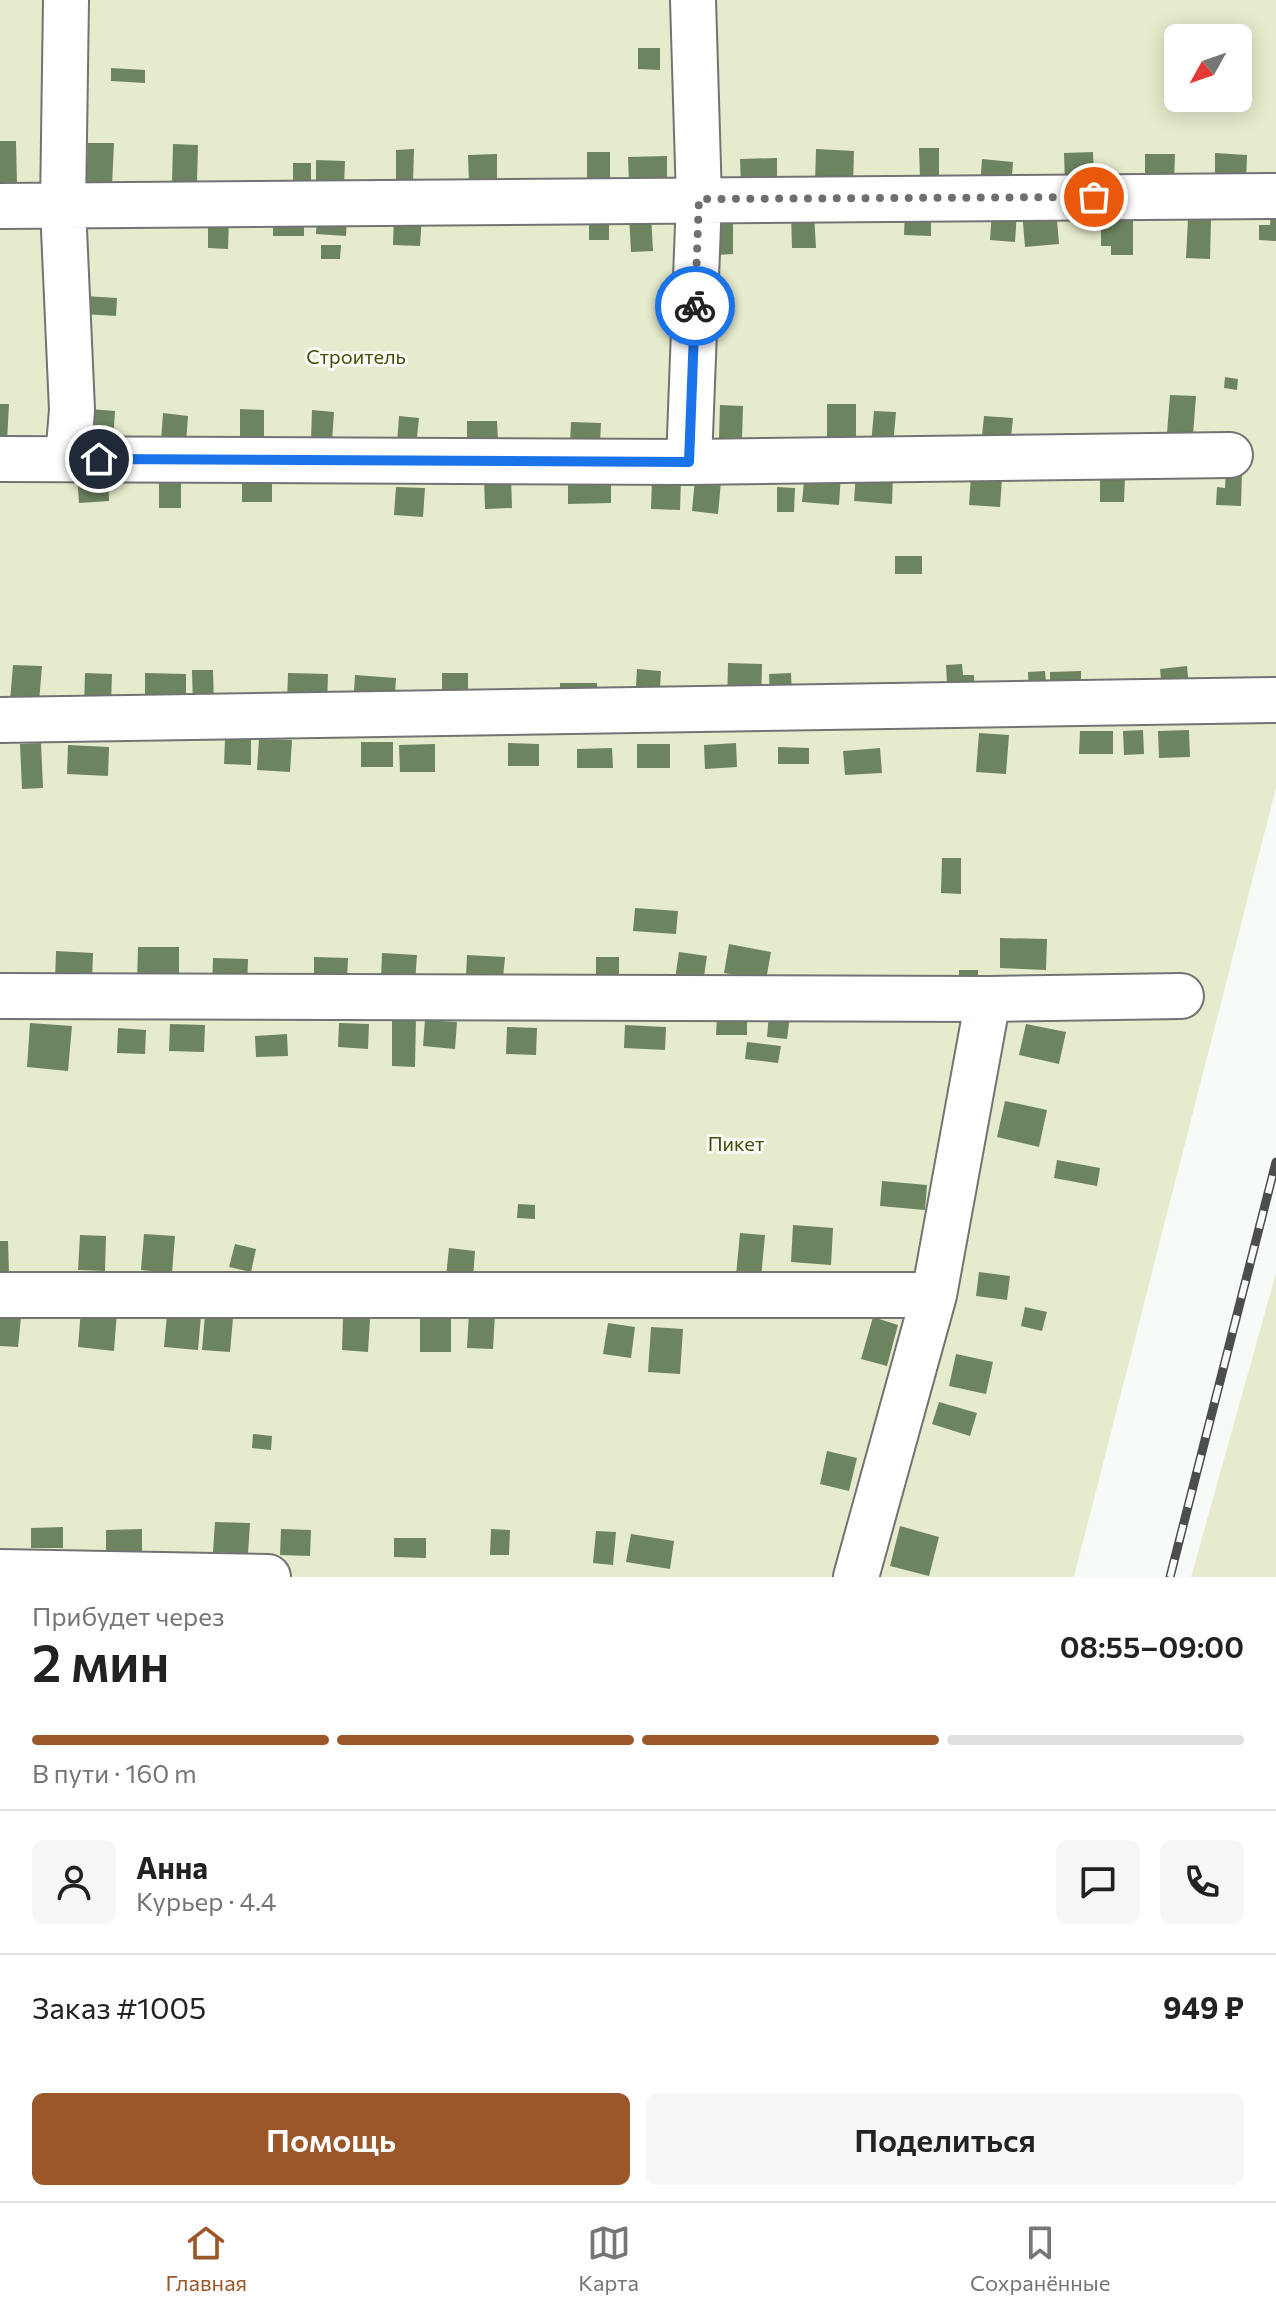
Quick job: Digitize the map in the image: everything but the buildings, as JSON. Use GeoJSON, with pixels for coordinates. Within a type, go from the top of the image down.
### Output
{"type":"FeatureCollection","features":[{"type":"Feature","properties":{"kind":"street"},"geometry":{"type":"LineString","coordinates":[[66,0],[63,207],[72,410],[68,459]]}},
{"type":"Feature","properties":{"kind":"street"},"geometry":{"type":"LineString","coordinates":[[689,462],[699,199],[693,0]]}},
{"type":"Feature","properties":{"kind":"street"},"geometry":{"type":"LineString","coordinates":[[0,206],[1276,196]]}},
{"type":"Feature","properties":{"kind":"street"},"geometry":{"type":"LineString","coordinates":[[0,459],[689,462],[1230,455]]}},
{"type":"Feature","properties":{"kind":"street"},"geometry":{"type":"LineString","coordinates":[[0,720],[1276,700]]}},
{"type":"Feature","properties":{"kind":"street"},"geometry":{"type":"LineString","coordinates":[[0,996],[988,999],[1181,996]]}},
{"type":"Feature","properties":{"kind":"street"},"geometry":{"type":"LineString","coordinates":[[856,1577],[934,1295],[988,999]]}},
{"type":"Feature","properties":{"kind":"street"},"geometry":{"type":"LineString","coordinates":[[0,1295],[934,1295]]}},
{"type":"Feature","properties":{"kind":"street"},"geometry":{"type":"LineString","coordinates":[[0,1572],[268,1577]]}},
{"type":"Feature","properties":{"kind":"green space","name":"Строитель"},"geometry":{"type":"Polygon","coordinates":[[[0,0],[1276,0],[1276,699],[0,717],[0,0]]]}},
{"type":"Feature","properties":{"kind":"green space","name":"Пикет"},"geometry":{"type":"Polygon","coordinates":[[[1276,701],[1276,788],[1074,1577],[0,1577],[0,719],[1276,701]]]}},
{"type":"Feature","properties":{"kind":"green space"},"geometry":{"type":"Polygon","coordinates":[[[1276,1273],[1276,1577],[1191,1577],[1276,1273]]]}},
{"type":"Feature","properties":{"kind":"railway"},"geometry":{"type":"LineString","coordinates":[[1170,1577],[1276,1162]]}},
{"type":"Feature","properties":{"kind":"way so far"},"geometry":{"type":"LineString","coordinates":[[695,306],[699,199],[1094,197]]}},
{"type":"Feature","properties":{"kind":"route"},"geometry":{"type":"LineString","coordinates":[[99,459],[689,462],[695,306]]}}]}
